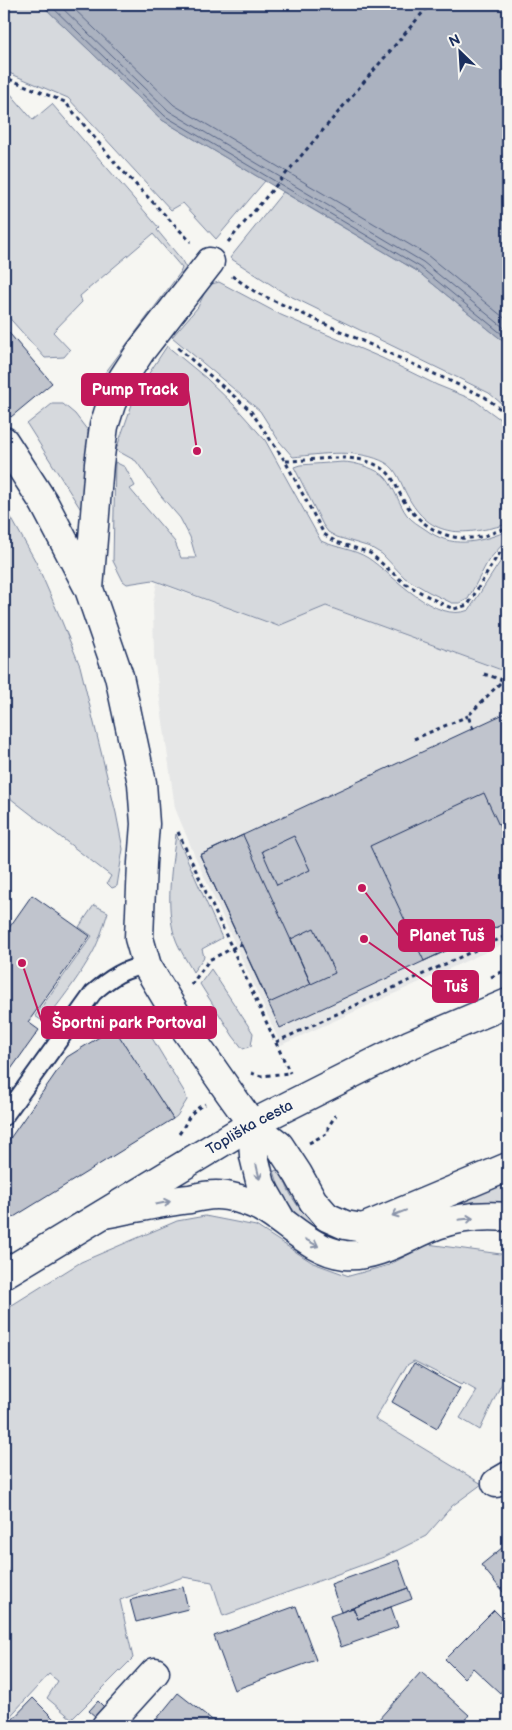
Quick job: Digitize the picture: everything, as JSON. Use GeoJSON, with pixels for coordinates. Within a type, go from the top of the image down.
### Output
{"type":"FeatureCollection","features":[{"type":"Feature","properties":{"kind":"street"},"geometry":{"type":"LineString","coordinates":[[89,589],[99,464],[104,426],[111,404],[123,378],[140,352],[210,262]]}},
{"type":"Feature","properties":{"kind":"street"},"geometry":{"type":"LineString","coordinates":[[4,441],[44,503],[89,589],[119,676],[142,783],[145,824],[139,938],[147,966],[183,1026],[252,1124],[279,1145],[313,1201],[327,1217],[345,1226],[363,1228],[508,1167]]}},
{"type":"Feature","properties":{"kind":"street","name":"Topliška cesta"},"geometry":{"type":"LineString","coordinates":[[4,1274],[252,1124],[409,1045],[508,1003]]}},
{"type":"Feature","properties":{"kind":"street"},"geometry":{"type":"LineString","coordinates":[[252,1124],[254,1156],[261,1185],[282,1221]]}},
{"type":"Feature","properties":{"kind":"street"},"geometry":{"type":"LineString","coordinates":[[98,1216],[168,1201],[217,1195],[259,1206],[282,1221],[308,1242],[345,1255],[367,1254],[438,1224],[459,1219],[495,1216],[508,1217]]}},
{"type":"Feature","properties":{"kind":"street"},"geometry":{"type":"LineString","coordinates":[[106,1726],[155,1672]]}},
{"type":"Feature","properties":{"kind":"lane"},"geometry":{"type":"LineString","coordinates":[[4,1117],[93,993],[105,982],[125,970],[133,967],[147,966]]}},
{"type":"Feature","properties":{"kind":"path"},"geometry":{"type":"LineString","coordinates":[[231,239],[430,4]]}},
{"type":"Feature","properties":{"kind":"path"},"geometry":{"type":"LineString","coordinates":[[4,73],[9,80],[65,102],[117,165],[210,262],[257,293],[485,398],[508,415]]}},
{"type":"Feature","properties":{"kind":"path"},"geometry":{"type":"LineString","coordinates":[[157,330],[250,410],[285,461],[324,534],[336,542],[370,553],[404,583],[454,609],[468,606],[496,558],[508,543]]}},
{"type":"Feature","properties":{"kind":"path"},"geometry":{"type":"LineString","coordinates":[[285,461],[353,458],[380,467],[388,472],[409,508],[427,526],[450,537],[463,539],[479,537],[508,528]]}},
{"type":"Feature","properties":{"kind":"path"},"geometry":{"type":"LineString","coordinates":[[484,674],[503,680]]}},
{"type":"Feature","properties":{"kind":"path"},"geometry":{"type":"LineString","coordinates":[[414,739],[468,716],[503,680],[508,678]]}},
{"type":"Feature","properties":{"kind":"path"},"geometry":{"type":"LineString","coordinates":[[468,716],[473,729]]}},
{"type":"Feature","properties":{"kind":"path"},"geometry":{"type":"LineString","coordinates":[[178,832],[290,1073]]}},
{"type":"Feature","properties":{"kind":"path"},"geometry":{"type":"LineString","coordinates":[[276,1042],[508,935]]}},
{"type":"Feature","properties":{"kind":"path"},"geometry":{"type":"LineString","coordinates":[[186,978],[191,986],[209,960],[241,944]]}},
{"type":"Feature","properties":{"kind":"path"},"geometry":{"type":"LineString","coordinates":[[248,1070],[252,1074],[261,1076]]}},
{"type":"Feature","properties":{"kind":"path"},"geometry":{"type":"LineString","coordinates":[[177,1136],[185,1125],[191,1111]]}},
{"type":"Feature","properties":{"kind":"shaded area"},"geometry":{"type":"Polygon","coordinates":[[[4,4],[41,4],[162,120],[265,181],[216,239],[183,203],[171,210],[68,98],[9,73],[4,67],[4,4]]]}},
{"type":"Feature","properties":{"kind":"shaded area"},"geometry":{"type":"Polygon","coordinates":[[[4,86],[33,120],[52,104],[159,228],[157,230],[181,259],[187,270],[97,403],[93,403],[87,397],[182,268],[153,234],[80,296],[82,302],[53,332],[70,350],[64,357],[45,358],[4,312],[4,86]]]}},
{"type":"Feature","properties":{"kind":"shaded area"},"geometry":{"type":"Polygon","coordinates":[[[283,192],[417,271],[508,345],[508,409],[489,393],[284,293],[230,258],[283,192]]]}},
{"type":"Feature","properties":{"kind":"shaded area"},"geometry":{"type":"Polygon","coordinates":[[[219,282],[281,315],[474,400],[508,425],[508,524],[477,531],[450,531],[438,527],[416,510],[396,473],[386,463],[364,455],[340,453],[293,457],[279,441],[260,411],[172,337],[198,307],[208,285],[219,282]]]}},
{"type":"Feature","properties":{"kind":"shaded area"},"geometry":{"type":"Polygon","coordinates":[[[167,346],[206,378],[234,405],[265,440],[321,541],[363,555],[402,586],[429,604],[443,610],[456,612],[469,610],[508,551],[508,671],[326,606],[278,626],[153,580],[127,584],[123,581],[113,561],[115,462],[125,467],[135,486],[130,489],[175,542],[181,558],[196,558],[190,537],[180,518],[161,496],[136,461],[116,450],[136,393],[167,346]]]}},
{"type":"Feature","properties":{"kind":"shaded area"},"geometry":{"type":"Polygon","coordinates":[[[52,404],[63,404],[75,414],[91,435],[85,516],[27,424],[52,404]]]}},
{"type":"Feature","properties":{"kind":"shaded area"},"geometry":{"type":"Polygon","coordinates":[[[343,462],[366,467],[383,475],[392,487],[407,515],[435,535],[455,542],[464,542],[484,539],[505,532],[508,533],[508,538],[488,561],[468,599],[460,603],[452,603],[429,592],[405,578],[382,554],[370,547],[337,537],[328,532],[294,467],[343,462]]]}},
{"type":"Feature","properties":{"kind":"shaded area"},"geometry":{"type":"Polygon","coordinates":[[[4,505],[36,562],[80,666],[123,849],[117,886],[112,888],[107,883],[111,876],[6,795],[4,796],[4,505]]]}},
{"type":"Feature","properties":{"kind":"shaded area"},"geometry":{"type":"Polygon","coordinates":[[[157,583],[277,626],[325,606],[508,673],[508,942],[281,1045],[175,808],[154,657],[153,603],[157,583]]]}},
{"type":"Feature","properties":{"kind":"shaded area"},"geometry":{"type":"Polygon","coordinates":[[[176,834],[222,938],[202,949],[204,957],[193,972],[176,941],[171,919],[170,882],[176,834]]]}},
{"type":"Feature","properties":{"kind":"shaded area"},"geometry":{"type":"Polygon","coordinates":[[[94,905],[108,912],[98,942],[79,975],[44,1022],[35,1016],[92,936],[79,927],[94,905]]]}},
{"type":"Feature","properties":{"kind":"shaded area"},"geometry":{"type":"Polygon","coordinates":[[[211,969],[253,1033],[251,1046],[243,1049],[200,984],[211,969]]]}},
{"type":"Feature","properties":{"kind":"shaded area"},"geometry":{"type":"Polygon","coordinates":[[[118,1007],[131,1010],[140,1018],[185,1093],[187,1100],[173,1119],[114,1029],[105,1034],[98,1025],[99,1017],[107,1010],[118,1007]]]}},
{"type":"Feature","properties":{"kind":"shaded area"},"geometry":{"type":"Polygon","coordinates":[[[278,1170],[299,1207],[320,1229],[505,1178],[508,1205],[347,1245],[319,1235],[302,1222],[281,1193],[274,1171],[278,1170]]]}},
{"type":"Feature","properties":{"kind":"shaded area"},"geometry":{"type":"Polygon","coordinates":[[[205,1216],[256,1226],[313,1263],[349,1276],[389,1265],[413,1252],[420,1243],[508,1255],[508,1372],[480,1430],[460,1418],[477,1391],[414,1361],[407,1365],[375,1419],[482,1484],[452,1506],[426,1536],[384,1557],[223,1616],[212,1582],[183,1577],[120,1600],[133,1658],[72,1719],[47,1698],[58,1681],[49,1674],[4,1723],[4,1576],[8,1569],[4,1567],[4,1310],[81,1262],[177,1221],[205,1216]]]}},
{"type":"Feature","properties":{"kind":"water"},"geometry":{"type":"Polygon","coordinates":[[[41,4],[508,4],[508,345],[417,271],[162,120],[41,4]]]}},
{"type":"Feature","properties":{"kind":"building"},"geometry":{"type":"Polygon","coordinates":[[[4,327],[52,383],[11,417],[4,409],[4,327]]]}},
{"type":"Feature","properties":{"kind":"building"},"geometry":{"type":"Polygon","coordinates":[[[508,712],[508,922],[280,1028],[200,855],[508,712]]]}},
{"type":"Feature","properties":{"kind":"building"},"geometry":{"type":"Polygon","coordinates":[[[484,793],[508,845],[508,922],[424,961],[370,846],[484,793]]]}},
{"type":"Feature","properties":{"kind":"building"},"geometry":{"type":"Polygon","coordinates":[[[243,835],[311,984],[269,1003],[200,855],[243,835]]]}},
{"type":"Feature","properties":{"kind":"building"},"geometry":{"type":"Polygon","coordinates":[[[294,836],[310,870],[277,885],[262,851],[294,836]]]}},
{"type":"Feature","properties":{"kind":"building"},"geometry":{"type":"Polygon","coordinates":[[[32,895],[90,936],[28,1022],[39,1030],[4,1079],[4,935],[32,895]]]}},
{"type":"Feature","properties":{"kind":"building"},"geometry":{"type":"Polygon","coordinates":[[[314,928],[335,973],[311,984],[291,939],[314,928]]]}},
{"type":"Feature","properties":{"kind":"building"},"geometry":{"type":"Polygon","coordinates":[[[114,1028],[173,1119],[4,1223],[4,1147],[67,1057],[114,1028]]]}},
{"type":"Feature","properties":{"kind":"building"},"geometry":{"type":"Polygon","coordinates":[[[414,1363],[460,1389],[437,1428],[392,1402],[414,1363]]]}},
{"type":"Feature","properties":{"kind":"building"},"geometry":{"type":"Polygon","coordinates":[[[508,1543],[508,1598],[481,1565],[508,1543]]]}},
{"type":"Feature","properties":{"kind":"building"},"geometry":{"type":"Polygon","coordinates":[[[398,1560],[408,1588],[341,1612],[331,1584],[398,1560]]]}},
{"type":"Feature","properties":{"kind":"building"},"geometry":{"type":"Polygon","coordinates":[[[183,1587],[188,1609],[136,1622],[130,1600],[183,1587]]]}},
{"type":"Feature","properties":{"kind":"building"},"geometry":{"type":"Polygon","coordinates":[[[408,1588],[412,1599],[358,1619],[353,1608],[408,1588]]]}},
{"type":"Feature","properties":{"kind":"building"},"geometry":{"type":"Polygon","coordinates":[[[296,1606],[316,1660],[234,1690],[214,1636],[296,1606]]]}},
{"type":"Feature","properties":{"kind":"building"},"geometry":{"type":"Polygon","coordinates":[[[391,1607],[398,1627],[341,1647],[330,1616],[353,1608],[358,1619],[391,1607]]]}},
{"type":"Feature","properties":{"kind":"building"},"geometry":{"type":"Polygon","coordinates":[[[494,1610],[508,1624],[508,1683],[500,1693],[473,1668],[464,1678],[445,1659],[494,1610]]]}},
{"type":"Feature","properties":{"kind":"building"},"geometry":{"type":"Polygon","coordinates":[[[421,1672],[469,1715],[460,1726],[384,1726],[378,1720],[421,1672]]]}},
{"type":"Feature","properties":{"kind":"building"},"geometry":{"type":"Polygon","coordinates":[[[178,1693],[220,1726],[151,1726],[178,1693]]]}},
{"type":"Feature","properties":{"kind":"building"},"geometry":{"type":"Polygon","coordinates":[[[33,1698],[61,1726],[6,1726],[33,1698]]]}},
{"type":"Feature","properties":{"kind":"building"},"geometry":{"type":"Polygon","coordinates":[[[98,1701],[105,1708],[96,1717],[89,1711],[98,1701]]]}},
{"type":"Feature","properties":{"kind":"place","name":"Pump Track"},"geometry":{"type":"Point","coordinates":[197,451]}},
{"type":"Feature","properties":{"kind":"place","name":"Planet Tuš"},"geometry":{"type":"Point","coordinates":[362,888]}},
{"type":"Feature","properties":{"kind":"place","name":"Tuš"},"geometry":{"type":"Point","coordinates":[364,939]}},
{"type":"Feature","properties":{"kind":"place","name":"Športni park Portoval"},"geometry":{"type":"Point","coordinates":[22,963]}}]}
